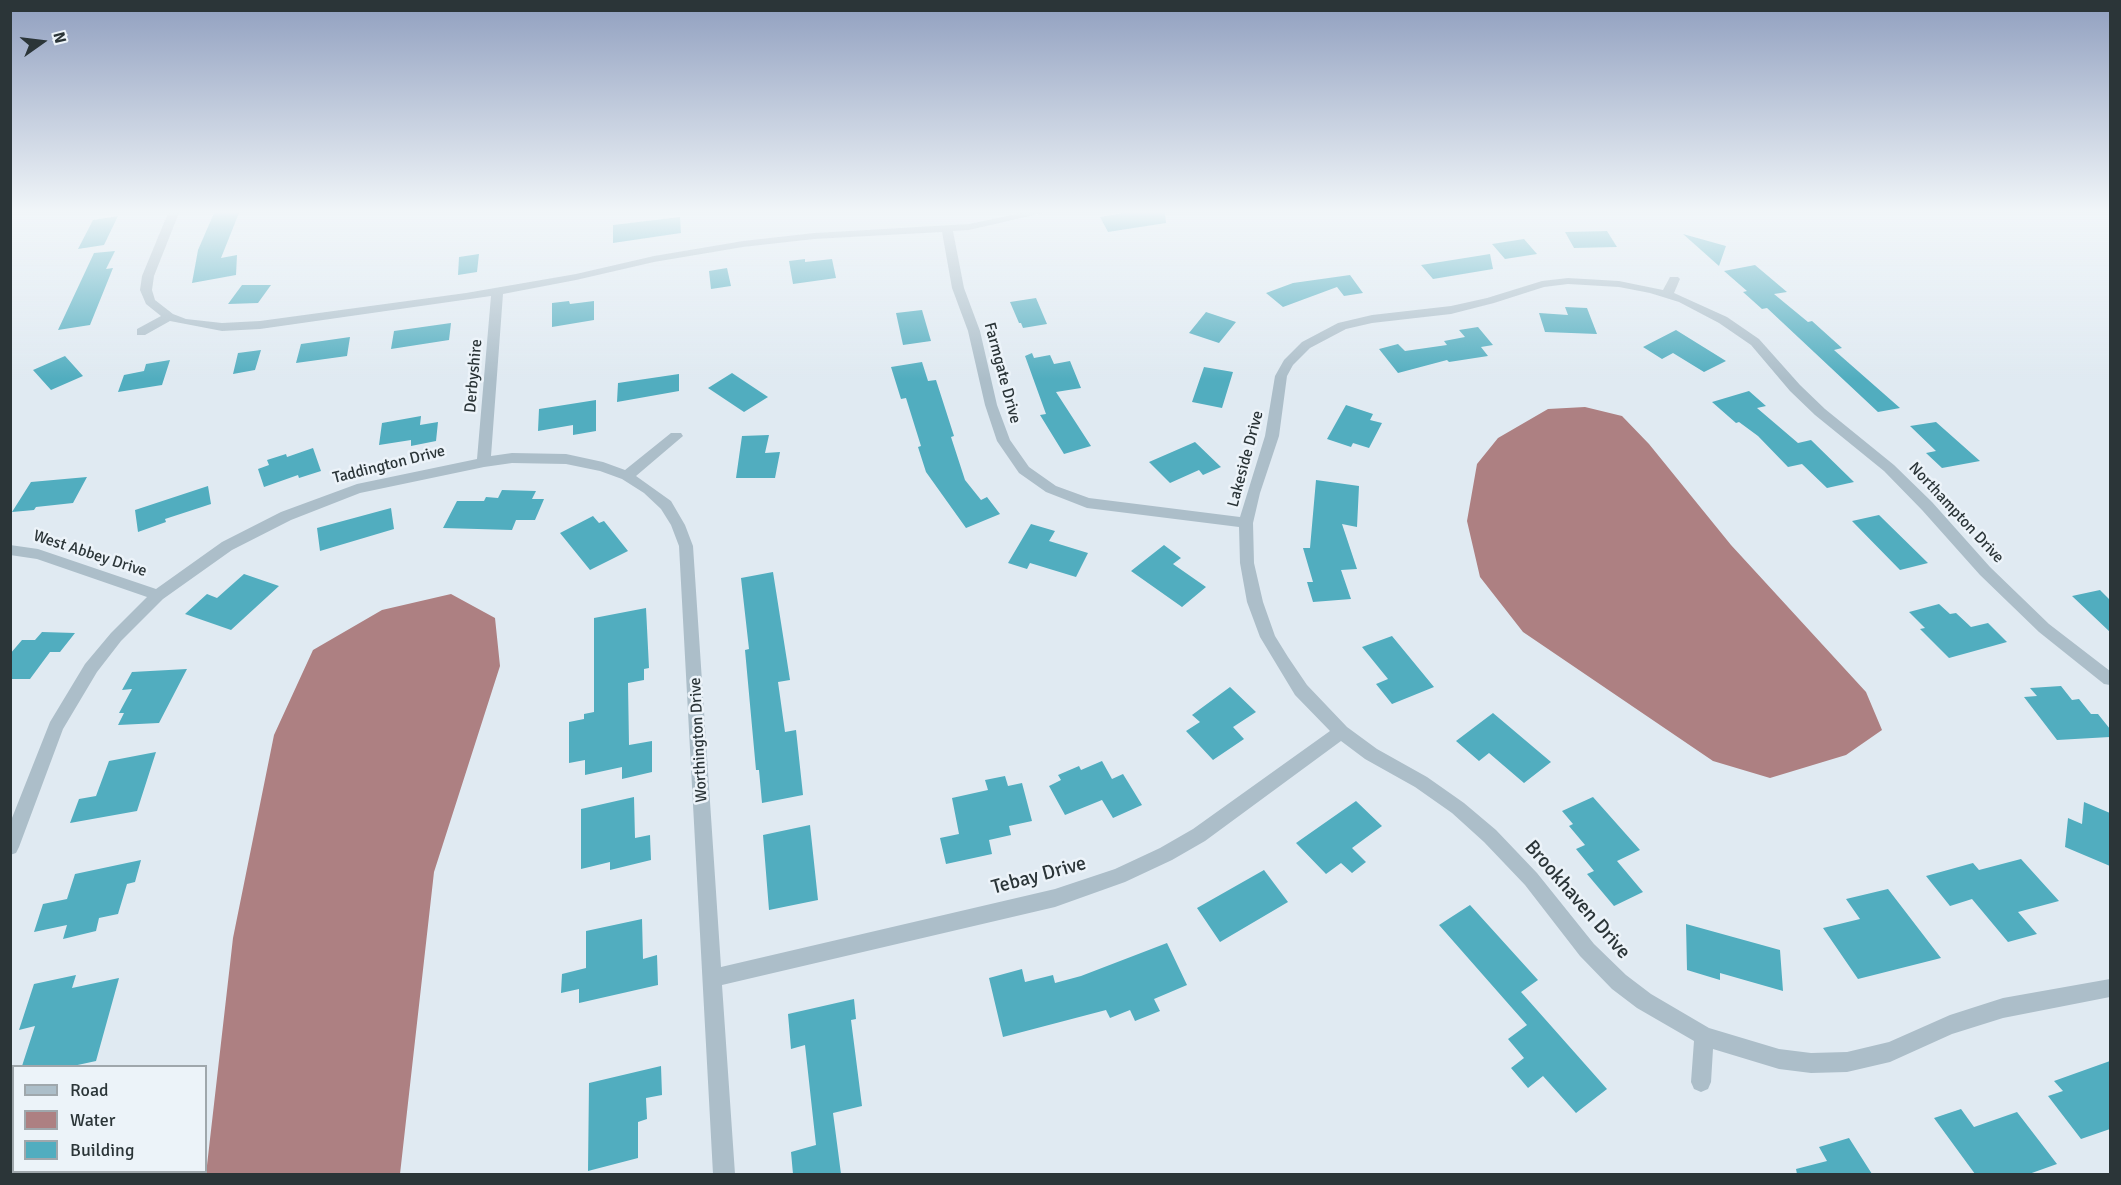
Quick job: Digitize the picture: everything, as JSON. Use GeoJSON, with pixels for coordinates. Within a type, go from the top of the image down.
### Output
{"type":"FeatureCollection","features":[{"type":"Feature","properties":{"kind":"street"},"geometry":{"type":"LineString","coordinates":[[152,268],[146,284],[150,302],[169,317],[184,322],[222,327],[308,319],[497,292],[614,268]]}},
{"type":"Feature","properties":{"kind":"street","name":"Farmgate Drive"},"geometry":{"type":"LineString","coordinates":[[954,268],[958,288],[975,331],[991,405],[1004,441],[1024,470],[1051,489],[1087,503],[1246,523]]}},
{"type":"Feature","properties":{"kind":"street"},"geometry":{"type":"LineString","coordinates":[[1666,295],[1674,279]]}},
{"type":"Feature","properties":{"kind":"street","name":"Lakeside Drive"},"geometry":{"type":"LineString","coordinates":[[1341,732],[1301,690],[1269,637],[1255,602],[1247,563],[1246,523],[1253,493],[1272,436],[1281,376],[1297,352],[1318,336],[1357,322],[1470,306],[1542,284],[1597,281],[1666,295],[1723,320],[1755,342],[1778,369]]}},
{"type":"Feature","properties":{"kind":"street","name":"Derbyshire"},"geometry":{"type":"LineString","coordinates":[[484,462],[497,292]]}},
{"type":"Feature","properties":{"kind":"street"},"geometry":{"type":"LineString","coordinates":[[141,332],[169,317]]}},
{"type":"Feature","properties":{"kind":"street","name":"Northampton Drive"},"geometry":{"type":"LineString","coordinates":[[1778,369],[1820,412],[1889,468],[1985,570],[2044,627],[2110,679]]}},
{"type":"Feature","properties":{"kind":"street"},"geometry":{"type":"LineString","coordinates":[[627,476],[676,436]]}},
{"type":"Feature","properties":{"kind":"street","name":"Worthington Drive"},"geometry":{"type":"LineString","coordinates":[[484,462],[512,458],[566,459],[603,467],[627,476],[649,490],[666,505],[678,525],[686,546],[724,1174]]}},
{"type":"Feature","properties":{"kind":"street","name":"Taddington Drive"},"geometry":{"type":"LineString","coordinates":[[10,848],[56,727],[74,692],[116,637],[158,595],[227,546],[286,516],[357,489],[484,462]]}},
{"type":"Feature","properties":{"kind":"street","name":"West Abbey Drive"},"geometry":{"type":"LineString","coordinates":[[10,550],[38,554],[158,595]]}},
{"type":"Feature","properties":{"kind":"street","name":"Tebay Drive"},"geometry":{"type":"LineString","coordinates":[[713,978],[1055,898],[1094,885],[1166,854],[1199,835],[1341,732]]}},
{"type":"Feature","properties":{"kind":"street","name":"Brookhaven Drive"},"geometry":{"type":"LineString","coordinates":[[1341,732],[1371,754],[1421,782],[1458,808],[1490,836],[1531,879],[1574,935],[1619,982],[1665,1015],[1704,1036],[1737,1048],[1779,1059],[1810,1063],[1847,1062],[1890,1052],[1950,1025],[2003,1008],[2110,988]]}},
{"type":"Feature","properties":{"kind":"street"},"geometry":{"type":"LineString","coordinates":[[1701,1083],[1704,1036]]}},
{"type":"Feature","properties":{"kind":"water"},"geometry":{"type":"Polygon","coordinates":[[[1585,407],[1622,416],[1649,444],[1731,545],[1866,692],[1882,730],[1846,755],[1770,778],[1713,761],[1523,632],[1480,577],[1467,521],[1477,464],[1498,438],[1548,409],[1585,407]]]}},
{"type":"Feature","properties":{"kind":"water"},"geometry":{"type":"Polygon","coordinates":[[[451,594],[495,618],[500,666],[434,872],[400,1174],[206,1174],[233,938],[274,735],[313,650],[382,610],[451,594]]]}},
{"type":"Feature","properties":{"kind":"building"},"geometry":{"type":"Polygon","coordinates":[[[87,268],[113,268],[90,325],[58,330],[87,268]]]}},
{"type":"Feature","properties":{"kind":"building"},"geometry":{"type":"Polygon","coordinates":[[[195,268],[236,268],[236,275],[192,283],[195,268]]]}},
{"type":"Feature","properties":{"kind":"building"},"geometry":{"type":"Polygon","coordinates":[[[458,268],[477,268],[477,272],[458,275],[458,268]]]}},
{"type":"Feature","properties":{"kind":"building"},"geometry":{"type":"Polygon","coordinates":[[[727,268],[731,286],[711,289],[709,271],[727,268]]]}},
{"type":"Feature","properties":{"kind":"building"},"geometry":{"type":"Polygon","coordinates":[[[790,268],[834,268],[836,278],[793,284],[790,268]]]}},
{"type":"Feature","properties":{"kind":"building"},"geometry":{"type":"Polygon","coordinates":[[[1424,268],[1493,269],[1433,279],[1424,268]]]}},
{"type":"Feature","properties":{"kind":"building"},"geometry":{"type":"Polygon","coordinates":[[[1759,268],[1787,292],[1774,294],[1808,322],[1812,321],[1842,348],[1834,350],[1900,408],[1878,412],[1767,308],[1762,309],[1743,292],[1747,291],[1724,271],[1759,268]]]}},
{"type":"Feature","properties":{"kind":"building"},"geometry":{"type":"Polygon","coordinates":[[[1350,275],[1363,293],[1344,296],[1337,287],[1283,307],[1266,293],[1293,283],[1350,275]]]}},
{"type":"Feature","properties":{"kind":"building"},"geometry":{"type":"Polygon","coordinates":[[[242,285],[271,285],[258,303],[228,304],[242,285]]]}},
{"type":"Feature","properties":{"kind":"building"},"geometry":{"type":"Polygon","coordinates":[[[1036,298],[1047,324],[1023,328],[1010,302],[1036,298]]]}},
{"type":"Feature","properties":{"kind":"building"},"geometry":{"type":"Polygon","coordinates":[[[569,301],[570,304],[594,301],[594,320],[552,327],[552,303],[569,301]]]}},
{"type":"Feature","properties":{"kind":"building"},"geometry":{"type":"Polygon","coordinates":[[[1565,307],[1587,308],[1597,334],[1545,332],[1539,313],[1568,315],[1565,307]]]}},
{"type":"Feature","properties":{"kind":"building"},"geometry":{"type":"Polygon","coordinates":[[[922,310],[931,341],[903,345],[896,313],[922,310]]]}},
{"type":"Feature","properties":{"kind":"building"},"geometry":{"type":"Polygon","coordinates":[[[1206,312],[1236,322],[1219,343],[1189,333],[1206,312]]]}},
{"type":"Feature","properties":{"kind":"building"},"geometry":{"type":"Polygon","coordinates":[[[451,323],[449,340],[391,349],[394,331],[451,323]]]}},
{"type":"Feature","properties":{"kind":"building"},"geometry":{"type":"Polygon","coordinates":[[[1478,327],[1493,345],[1481,347],[1488,356],[1449,362],[1447,360],[1398,373],[1379,349],[1398,344],[1405,351],[1447,345],[1444,341],[1465,337],[1459,330],[1478,327]]]}},
{"type":"Feature","properties":{"kind":"building"},"geometry":{"type":"Polygon","coordinates":[[[1676,330],[1726,361],[1704,372],[1673,353],[1662,359],[1643,347],[1676,330]]]}},
{"type":"Feature","properties":{"kind":"building"},"geometry":{"type":"Polygon","coordinates":[[[350,337],[347,356],[296,363],[301,344],[350,337]]]}},
{"type":"Feature","properties":{"kind":"building"},"geometry":{"type":"Polygon","coordinates":[[[261,350],[255,370],[233,374],[238,353],[261,350]]]}},
{"type":"Feature","properties":{"kind":"building"},"geometry":{"type":"Polygon","coordinates":[[[1032,353],[1034,358],[1050,355],[1054,364],[1070,361],[1081,388],[1056,392],[1091,446],[1064,454],[1040,415],[1046,414],[1025,356],[1032,353]]]}},
{"type":"Feature","properties":{"kind":"building"},"geometry":{"type":"Polygon","coordinates":[[[65,356],[83,376],[51,390],[33,370],[65,356]]]}},
{"type":"Feature","properties":{"kind":"building"},"geometry":{"type":"Polygon","coordinates":[[[170,360],[162,385],[118,392],[124,375],[144,371],[146,364],[170,360]]]}},
{"type":"Feature","properties":{"kind":"building"},"geometry":{"type":"Polygon","coordinates":[[[922,362],[928,381],[936,380],[965,480],[981,500],[987,497],[1000,514],[966,528],[926,472],[918,447],[921,446],[906,398],[901,399],[891,367],[922,362]]]}},
{"type":"Feature","properties":{"kind":"building"},"geometry":{"type":"Polygon","coordinates":[[[1204,367],[1233,372],[1222,408],[1192,402],[1204,367]]]}},
{"type":"Feature","properties":{"kind":"building"},"geometry":{"type":"Polygon","coordinates":[[[732,373],[768,397],[744,412],[708,388],[732,373]]]}},
{"type":"Feature","properties":{"kind":"building"},"geometry":{"type":"Polygon","coordinates":[[[679,374],[679,391],[617,402],[618,383],[679,374]]]}},
{"type":"Feature","properties":{"kind":"building"},"geometry":{"type":"Polygon","coordinates":[[[1749,391],[1766,406],[1757,408],[1798,443],[1811,440],[1854,482],[1827,488],[1802,464],[1788,467],[1758,436],[1739,422],[1736,423],[1712,402],[1749,391]]]}},
{"type":"Feature","properties":{"kind":"building"},"geometry":{"type":"Polygon","coordinates":[[[596,400],[596,431],[573,435],[573,425],[538,431],[539,409],[596,400]]]}},
{"type":"Feature","properties":{"kind":"building"},"geometry":{"type":"Polygon","coordinates":[[[1346,405],[1373,414],[1370,420],[1382,423],[1369,448],[1353,443],[1351,447],[1327,439],[1346,405]]]}},
{"type":"Feature","properties":{"kind":"building"},"geometry":{"type":"Polygon","coordinates":[[[421,416],[420,425],[438,422],[436,441],[411,446],[411,440],[379,445],[382,423],[421,416]]]}},
{"type":"Feature","properties":{"kind":"building"},"geometry":{"type":"Polygon","coordinates":[[[1936,422],[1980,461],[1942,468],[1926,453],[1936,451],[1910,426],[1936,422]]]}},
{"type":"Feature","properties":{"kind":"building"},"geometry":{"type":"Polygon","coordinates":[[[769,435],[765,453],[780,452],[775,478],[736,478],[742,436],[769,435]]]}},
{"type":"Feature","properties":{"kind":"building"},"geometry":{"type":"Polygon","coordinates":[[[1195,442],[1221,467],[1203,475],[1199,470],[1170,483],[1149,462],[1195,442]]]}},
{"type":"Feature","properties":{"kind":"building"},"geometry":{"type":"Polygon","coordinates":[[[313,448],[321,471],[299,478],[298,475],[264,487],[258,469],[269,465],[267,460],[286,454],[287,457],[313,448]]]}},
{"type":"Feature","properties":{"kind":"building"},"geometry":{"type":"Polygon","coordinates":[[[87,477],[73,503],[12,512],[31,482],[87,477]]]}},
{"type":"Feature","properties":{"kind":"building"},"geometry":{"type":"Polygon","coordinates":[[[1316,480],[1359,486],[1357,527],[1342,524],[1357,569],[1341,570],[1351,599],[1313,602],[1307,582],[1313,582],[1303,548],[1310,548],[1316,480]]]}},
{"type":"Feature","properties":{"kind":"building"},"geometry":{"type":"Polygon","coordinates":[[[208,486],[211,504],[165,519],[166,522],[138,532],[135,510],[208,486]]]}},
{"type":"Feature","properties":{"kind":"building"},"geometry":{"type":"Polygon","coordinates":[[[502,490],[536,491],[532,499],[544,499],[535,520],[516,520],[512,530],[443,528],[457,501],[484,501],[486,497],[498,498],[502,490]]]}},
{"type":"Feature","properties":{"kind":"building"},"geometry":{"type":"Polygon","coordinates":[[[391,508],[394,529],[320,551],[317,528],[391,508]]]}},
{"type":"Feature","properties":{"kind":"building"},"geometry":{"type":"Polygon","coordinates":[[[1879,515],[1928,563],[1900,570],[1852,521],[1879,515]]]}},
{"type":"Feature","properties":{"kind":"building"},"geometry":{"type":"Polygon","coordinates":[[[593,516],[599,523],[604,521],[628,551],[590,570],[560,533],[593,516]]]}},
{"type":"Feature","properties":{"kind":"building"},"geometry":{"type":"Polygon","coordinates":[[[1031,524],[1055,531],[1049,541],[1088,553],[1076,577],[1030,563],[1027,569],[1008,563],[1031,524]]]}},
{"type":"Feature","properties":{"kind":"building"},"geometry":{"type":"Polygon","coordinates":[[[1164,545],[1181,558],[1173,564],[1206,587],[1182,607],[1131,571],[1164,545]]]}},
{"type":"Feature","properties":{"kind":"building"},"geometry":{"type":"Polygon","coordinates":[[[773,572],[790,680],[778,682],[785,732],[796,730],[803,795],[762,803],[759,770],[756,770],[745,650],[749,649],[741,578],[773,572]]]}},
{"type":"Feature","properties":{"kind":"building"},"geometry":{"type":"Polygon","coordinates":[[[244,574],[279,586],[231,630],[185,614],[207,594],[217,598],[244,574]]]}},
{"type":"Feature","properties":{"kind":"building"},"geometry":{"type":"Polygon","coordinates":[[[2100,590],[2110,600],[2110,632],[2072,596],[2100,590]]]}},
{"type":"Feature","properties":{"kind":"building"},"geometry":{"type":"Polygon","coordinates":[[[1939,604],[1950,614],[1956,613],[1971,627],[1988,623],[2007,642],[1949,658],[1920,629],[1925,628],[1909,612],[1939,604]]]}},
{"type":"Feature","properties":{"kind":"building"},"geometry":{"type":"Polygon","coordinates":[[[646,608],[649,668],[644,669],[644,680],[628,683],[629,745],[652,741],[652,772],[622,779],[622,767],[585,775],[585,760],[569,763],[569,722],[584,719],[584,714],[594,712],[594,618],[646,608]]]}},
{"type":"Feature","properties":{"kind":"building"},"geometry":{"type":"Polygon","coordinates":[[[42,632],[75,633],[60,652],[50,652],[30,679],[10,679],[10,654],[22,640],[35,640],[42,632]]]}},
{"type":"Feature","properties":{"kind":"building"},"geometry":{"type":"Polygon","coordinates":[[[1392,636],[1434,687],[1392,704],[1376,684],[1388,679],[1362,647],[1392,636]]]}},
{"type":"Feature","properties":{"kind":"building"},"geometry":{"type":"Polygon","coordinates":[[[187,669],[159,723],[118,725],[124,713],[119,713],[132,689],[122,690],[132,672],[187,669]]]}},
{"type":"Feature","properties":{"kind":"building"},"geometry":{"type":"Polygon","coordinates":[[[2061,686],[2072,700],[2079,699],[2091,714],[2098,714],[2110,729],[2110,737],[2057,740],[2024,697],[2037,696],[2030,688],[2061,686]]]}},
{"type":"Feature","properties":{"kind":"building"},"geometry":{"type":"Polygon","coordinates":[[[1230,687],[1256,712],[1233,727],[1244,739],[1213,760],[1186,731],[1200,722],[1192,715],[1230,687]]]}},
{"type":"Feature","properties":{"kind":"building"},"geometry":{"type":"Polygon","coordinates":[[[1493,713],[1551,762],[1524,783],[1489,753],[1479,761],[1456,741],[1493,713]]]}},
{"type":"Feature","properties":{"kind":"building"},"geometry":{"type":"Polygon","coordinates":[[[156,752],[137,811],[70,823],[79,799],[96,796],[109,761],[156,752]]]}},
{"type":"Feature","properties":{"kind":"building"},"geometry":{"type":"Polygon","coordinates":[[[1102,761],[1112,779],[1123,774],[1142,805],[1113,818],[1102,800],[1065,815],[1049,786],[1061,780],[1058,775],[1079,766],[1081,770],[1102,761]]]}},
{"type":"Feature","properties":{"kind":"building"},"geometry":{"type":"Polygon","coordinates":[[[1005,776],[1008,786],[1022,783],[1032,821],[1009,826],[1011,835],[989,840],[992,854],[946,864],[940,838],[959,834],[952,798],[988,790],[985,780],[1005,776]]]}},
{"type":"Feature","properties":{"kind":"building"},"geometry":{"type":"Polygon","coordinates":[[[634,797],[635,838],[650,835],[651,860],[610,870],[610,862],[581,869],[581,809],[634,797]]]}},
{"type":"Feature","properties":{"kind":"building"},"geometry":{"type":"Polygon","coordinates":[[[1593,797],[1640,850],[1617,861],[1643,892],[1614,906],[1587,874],[1594,871],[1576,849],[1585,845],[1569,826],[1573,824],[1562,811],[1593,797]]]}},
{"type":"Feature","properties":{"kind":"building"},"geometry":{"type":"Polygon","coordinates":[[[1356,801],[1382,826],[1352,848],[1366,862],[1352,873],[1341,863],[1326,874],[1296,843],[1356,801]]]}},
{"type":"Feature","properties":{"kind":"building"},"geometry":{"type":"Polygon","coordinates":[[[2084,802],[2110,813],[2110,866],[2065,847],[2068,818],[2082,824],[2084,802]]]}},
{"type":"Feature","properties":{"kind":"building"},"geometry":{"type":"Polygon","coordinates":[[[810,825],[818,900],[769,910],[763,835],[810,825]]]}},
{"type":"Feature","properties":{"kind":"building"},"geometry":{"type":"Polygon","coordinates":[[[2021,859],[2059,901],[2018,912],[2037,934],[2008,942],[1972,899],[1950,906],[1926,876],[1973,863],[1979,870],[2021,859]]]}},
{"type":"Feature","properties":{"kind":"building"},"geometry":{"type":"Polygon","coordinates":[[[141,860],[135,882],[127,884],[118,914],[99,918],[96,931],[63,939],[67,925],[34,932],[43,904],[67,899],[75,874],[141,860]]]}},
{"type":"Feature","properties":{"kind":"building"},"geometry":{"type":"Polygon","coordinates":[[[1264,870],[1288,902],[1220,942],[1197,908],[1264,870]]]}},
{"type":"Feature","properties":{"kind":"building"},"geometry":{"type":"Polygon","coordinates":[[[1888,889],[1941,958],[1858,979],[1823,928],[1860,919],[1846,899],[1888,889]]]}},
{"type":"Feature","properties":{"kind":"building"},"geometry":{"type":"Polygon","coordinates":[[[1470,905],[1538,980],[1521,992],[1607,1089],[1576,1113],[1543,1076],[1528,1088],[1511,1068],[1524,1058],[1508,1039],[1527,1025],[1439,925],[1470,905]]]}},
{"type":"Feature","properties":{"kind":"building"},"geometry":{"type":"Polygon","coordinates":[[[642,919],[643,959],[657,955],[658,985],[579,1003],[579,989],[561,993],[562,974],[586,968],[586,931],[642,919]]]}},
{"type":"Feature","properties":{"kind":"building"},"geometry":{"type":"Polygon","coordinates":[[[1686,924],[1780,950],[1783,991],[1720,973],[1720,980],[1687,970],[1686,924]]]}},
{"type":"Feature","properties":{"kind":"building"},"geometry":{"type":"Polygon","coordinates":[[[1167,943],[1187,985],[1154,999],[1160,1011],[1135,1021],[1130,1010],[1110,1018],[1106,1010],[1003,1037],[989,978],[1022,969],[1025,982],[1053,975],[1055,983],[1081,976],[1167,943]]]}},
{"type":"Feature","properties":{"kind":"building"},"geometry":{"type":"Polygon","coordinates":[[[76,975],[72,988],[119,978],[96,1061],[78,1065],[22,1065],[35,1026],[19,1030],[34,984],[76,975]]]}},
{"type":"Feature","properties":{"kind":"building"},"geometry":{"type":"Polygon","coordinates":[[[854,999],[856,1019],[851,1020],[862,1106],[833,1113],[841,1174],[793,1174],[791,1152],[816,1145],[805,1045],[791,1049],[788,1014],[854,999]]]}},
{"type":"Feature","properties":{"kind":"building"},"geometry":{"type":"Polygon","coordinates":[[[2110,1061],[2110,1129],[2081,1139],[2048,1096],[2063,1091],[2054,1081],[2110,1061]]]}},
{"type":"Feature","properties":{"kind":"building"},"geometry":{"type":"Polygon","coordinates":[[[661,1066],[662,1095],[646,1098],[647,1119],[638,1122],[638,1158],[588,1171],[589,1083],[661,1066]]]}},
{"type":"Feature","properties":{"kind":"building"},"geometry":{"type":"Polygon","coordinates":[[[1961,1109],[1974,1127],[2017,1112],[2057,1164],[2029,1174],[1975,1174],[1934,1118],[1961,1109]]]}},
{"type":"Feature","properties":{"kind":"building"},"geometry":{"type":"Polygon","coordinates":[[[1849,1138],[1872,1174],[1797,1174],[1796,1169],[1827,1161],[1819,1147],[1849,1138]]]}}]}
